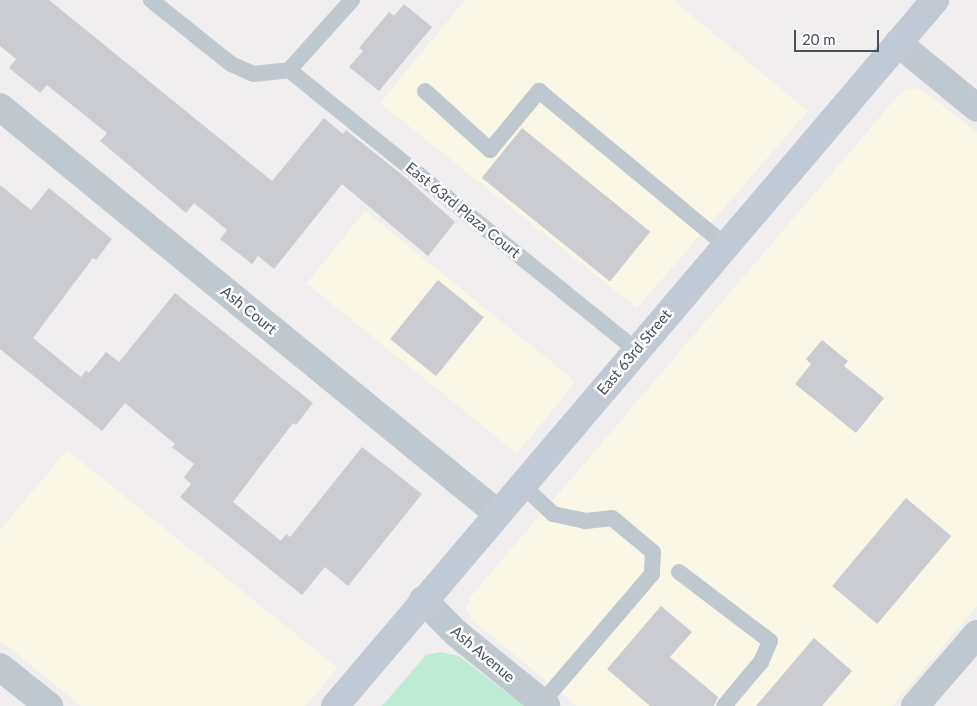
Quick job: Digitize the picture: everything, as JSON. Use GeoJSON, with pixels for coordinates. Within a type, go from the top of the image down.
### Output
{"type":"FeatureCollection","features":[{"type":"Feature","properties":{"kind":"street","name":"East 63rd Street"},"geometry":{"type":"LineString","coordinates":[[335,706],[423,600],[935,0]]}},
{"type":"Feature","properties":{"kind":"street"},"geometry":{"type":"LineString","coordinates":[[898,43],[977,108]]}},
{"type":"Feature","properties":{"kind":"street","name":"Ash Court"},"geometry":{"type":"LineString","coordinates":[[0,107],[497,513]]}},
{"type":"Feature","properties":{"kind":"street","name":"Ash Avenue"},"geometry":{"type":"LineString","coordinates":[[423,600],[456,633],[544,704]]}},
{"type":"Feature","properties":{"kind":"street"},"geometry":{"type":"LineString","coordinates":[[915,706],[977,634]]}},
{"type":"Feature","properties":{"kind":"street"},"geometry":{"type":"LineString","coordinates":[[0,667],[49,706]]}},
{"type":"Feature","properties":{"kind":"lane"},"geometry":{"type":"LineString","coordinates":[[151,0],[231,64],[253,74],[289,70],[311,50],[352,0]]}},
{"type":"Feature","properties":{"kind":"lane","name":"East 63rd Plaza Court"},"geometry":{"type":"LineString","coordinates":[[289,70],[636,350]]}},
{"type":"Feature","properties":{"kind":"lane"},"geometry":{"type":"LineString","coordinates":[[425,91],[490,150],[539,91],[725,245]]}},
{"type":"Feature","properties":{"kind":"lane"},"geometry":{"type":"LineString","coordinates":[[522,485],[553,514],[585,521],[612,518],[653,552],[652,574],[544,704]]}},
{"type":"Feature","properties":{"kind":"lane"},"geometry":{"type":"LineString","coordinates":[[679,572],[770,641],[761,662],[724,706]]}},
{"type":"Feature","properties":{"kind":"shaded area"},"geometry":{"type":"Polygon","coordinates":[[[465,0],[673,0],[808,111],[637,308],[380,103],[465,0]]]}},
{"type":"Feature","properties":{"kind":"shaded area"},"geometry":{"type":"Polygon","coordinates":[[[916,88],[932,97],[977,133],[977,606],[892,706],[577,706],[473,621],[465,608],[472,595],[902,91],[916,88]]]}},
{"type":"Feature","properties":{"kind":"shaded area"},"geometry":{"type":"Polygon","coordinates":[[[365,211],[576,382],[517,454],[306,283],[365,211]]]}},
{"type":"Feature","properties":{"kind":"shaded area"},"geometry":{"type":"Polygon","coordinates":[[[67,450],[338,668],[305,706],[81,706],[0,640],[0,530],[67,450]]]}},
{"type":"Feature","properties":{"kind":"green space"},"geometry":{"type":"Polygon","coordinates":[[[441,652],[459,656],[524,706],[382,706],[426,655],[441,652]]]}},
{"type":"Feature","properties":{"kind":"building"},"geometry":{"type":"Polygon","coordinates":[[[0,0],[49,0],[272,181],[324,118],[343,134],[346,130],[405,177],[455,222],[428,256],[342,184],[274,269],[258,256],[252,264],[220,239],[227,230],[194,203],[186,213],[100,141],[107,133],[47,85],[40,93],[9,68],[16,59],[0,46],[0,0]]]}},
{"type":"Feature","properties":{"kind":"building"},"geometry":{"type":"Polygon","coordinates":[[[404,4],[432,27],[379,91],[349,67],[363,51],[359,48],[389,12],[394,16],[404,4]]]}},
{"type":"Feature","properties":{"kind":"building"},"geometry":{"type":"Polygon","coordinates":[[[522,128],[650,232],[610,282],[482,178],[522,128]]]}},
{"type":"Feature","properties":{"kind":"building"},"geometry":{"type":"Polygon","coordinates":[[[0,185],[31,210],[49,188],[112,239],[96,260],[93,258],[33,338],[81,377],[86,370],[89,373],[106,352],[119,362],[175,293],[313,403],[296,425],[293,423],[233,502],[281,541],[286,534],[290,537],[362,447],[422,494],[348,586],[325,567],[302,595],[180,497],[191,484],[184,477],[194,464],[172,447],[175,444],[125,403],[102,431],[0,349],[0,185]]]}},
{"type":"Feature","properties":{"kind":"building"},"geometry":{"type":"Polygon","coordinates":[[[438,280],[484,317],[436,376],[390,339],[438,280]]]}},
{"type":"Feature","properties":{"kind":"building"},"geometry":{"type":"Polygon","coordinates":[[[822,340],[848,361],[844,366],[884,398],[856,433],[795,384],[811,364],[806,359],[822,340]]]}},
{"type":"Feature","properties":{"kind":"building"},"geometry":{"type":"Polygon","coordinates":[[[906,498],[951,536],[877,624],[832,586],[906,498]]]}},
{"type":"Feature","properties":{"kind":"building"},"geometry":{"type":"Polygon","coordinates":[[[661,606],[692,632],[670,657],[718,697],[714,706],[650,706],[607,669],[661,606]]]}},
{"type":"Feature","properties":{"kind":"building"},"geometry":{"type":"Polygon","coordinates":[[[814,638],[852,671],[822,706],[756,706],[814,638]]]}}]}
